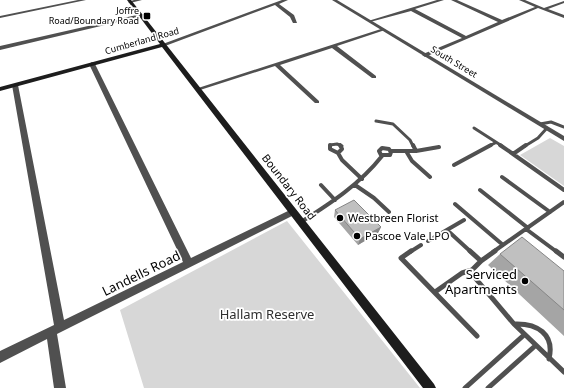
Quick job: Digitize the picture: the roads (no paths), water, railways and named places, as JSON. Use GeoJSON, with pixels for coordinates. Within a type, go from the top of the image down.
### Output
{"type":"FeatureCollection","features":[{"type":"Feature","properties":{"kind":"main road","name":"Boundary Road"},"geometry":{"type":"LineString","coordinates":[[129,1],[430,388]]}},
{"type":"Feature","properties":{"kind":"main road","name":"Cumberland Road"},"geometry":{"type":"LineString","coordinates":[[0,89],[163,45]]}},
{"type":"Feature","properties":{"kind":"street"},"geometry":{"type":"LineString","coordinates":[[0,17],[84,0]]}},
{"type":"Feature","properties":{"kind":"street"},"geometry":{"type":"LineString","coordinates":[[129,1],[140,0]]}},
{"type":"Feature","properties":{"kind":"street","name":"Cumberland Road"},"geometry":{"type":"LineString","coordinates":[[163,45],[286,0]]}},
{"type":"Feature","properties":{"kind":"street","name":"South Street"},"geometry":{"type":"LineString","coordinates":[[334,0],[564,138]]}},
{"type":"Feature","properties":{"kind":"street"},"geometry":{"type":"LineString","coordinates":[[370,21],[442,0]]}},
{"type":"Feature","properties":{"kind":"street"},"geometry":{"type":"LineString","coordinates":[[453,0],[502,22]]}},
{"type":"Feature","properties":{"kind":"street"},"geometry":{"type":"LineString","coordinates":[[521,0],[564,17]]}},
{"type":"Feature","properties":{"kind":"street"},"geometry":{"type":"LineString","coordinates":[[544,9],[564,2]]}},
{"type":"Feature","properties":{"kind":"street"},"geometry":{"type":"LineString","coordinates":[[276,4],[292,16],[295,22]]}},
{"type":"Feature","properties":{"kind":"street"},"geometry":{"type":"LineString","coordinates":[[425,55],[538,7]]}},
{"type":"Feature","properties":{"kind":"street"},"geometry":{"type":"LineString","coordinates":[[411,9],[466,38]]}},
{"type":"Feature","properties":{"kind":"street"},"geometry":{"type":"LineString","coordinates":[[0,48],[141,15]]}},
{"type":"Feature","properties":{"kind":"street"},"geometry":{"type":"LineString","coordinates":[[198,89],[384,30]]}},
{"type":"Feature","properties":{"kind":"street"},"geometry":{"type":"LineString","coordinates":[[333,46],[374,77]]}},
{"type":"Feature","properties":{"kind":"street"},"geometry":{"type":"LineString","coordinates":[[92,64],[189,264]]}},
{"type":"Feature","properties":{"kind":"street"},"geometry":{"type":"LineString","coordinates":[[276,64],[317,102]]}},
{"type":"Feature","properties":{"kind":"street"},"geometry":{"type":"LineString","coordinates":[[15,85],[55,329],[60,388]]}},
{"type":"Feature","properties":{"kind":"street","name":"Landells Road"},"geometry":{"type":"LineString","coordinates":[[0,357],[293,212]]}},
{"type":"Feature","properties":{"kind":"lane"},"geometry":{"type":"LineString","coordinates":[[376,121],[393,124],[410,140],[416,151]]}},
{"type":"Feature","properties":{"kind":"lane"},"geometry":{"type":"LineString","coordinates":[[540,124],[551,122],[564,127]]}},
{"type":"Feature","properties":{"kind":"lane"},"geometry":{"type":"LineString","coordinates":[[474,128],[564,190]]}},
{"type":"Feature","properties":{"kind":"lane"},"geometry":{"type":"LineString","coordinates":[[513,154],[538,138],[547,128]]}},
{"type":"Feature","properties":{"kind":"lane"},"geometry":{"type":"LineString","coordinates":[[454,165],[495,143]]}},
{"type":"Feature","properties":{"kind":"lane"},"geometry":{"type":"LineString","coordinates":[[382,156],[379,152],[380,149],[385,148],[390,151],[416,151],[439,147]]}},
{"type":"Feature","properties":{"kind":"lane"},"geometry":{"type":"LineString","coordinates":[[301,222],[336,200],[355,185],[382,156],[389,156],[390,151]]}},
{"type":"Feature","properties":{"kind":"lane"},"geometry":{"type":"LineString","coordinates":[[406,151],[412,161],[430,177]]}},
{"type":"Feature","properties":{"kind":"lane"},"geometry":{"type":"LineString","coordinates":[[338,153],[342,160],[362,179]]}},
{"type":"Feature","properties":{"kind":"lane"},"geometry":{"type":"LineString","coordinates":[[502,177],[550,212]]}},
{"type":"Feature","properties":{"kind":"lane"},"geometry":{"type":"LineString","coordinates":[[321,185],[336,200]]}},
{"type":"Feature","properties":{"kind":"lane"},"geometry":{"type":"LineString","coordinates":[[355,185],[374,198],[389,212]]}},
{"type":"Feature","properties":{"kind":"lane"},"geometry":{"type":"LineString","coordinates":[[480,190],[564,257]]}},
{"type":"Feature","properties":{"kind":"lane"},"geometry":{"type":"LineString","coordinates":[[435,292],[462,273],[472,270],[481,261],[564,202]]}},
{"type":"Feature","properties":{"kind":"lane"},"geometry":{"type":"LineString","coordinates":[[455,204],[503,245]]}},
{"type":"Feature","properties":{"kind":"lane"},"geometry":{"type":"LineString","coordinates":[[428,241],[464,220]]}},
{"type":"Feature","properties":{"kind":"lane"},"geometry":{"type":"LineString","coordinates":[[447,230],[481,261]]}},
{"type":"Feature","properties":{"kind":"lane"},"geometry":{"type":"LineString","coordinates":[[421,245],[401,258],[477,336]]}},
{"type":"Feature","properties":{"kind":"lane"},"geometry":{"type":"LineString","coordinates":[[472,270],[483,288],[514,324],[548,359],[564,372]]}},
{"type":"Feature","properties":{"kind":"lane"},"geometry":{"type":"LineString","coordinates":[[514,324],[528,324],[543,332],[550,342],[551,354],[548,359]]}},
{"type":"Feature","properties":{"kind":"lane"},"geometry":{"type":"LineString","coordinates":[[465,388],[524,335]]}},
{"type":"Feature","properties":{"kind":"lane"},"geometry":{"type":"LineString","coordinates":[[488,388],[535,346]]}},
{"type":"Feature","properties":{"kind":"place","name":"Joffre Road/Boundary Road"},"geometry":{"type":"Point","coordinates":[147,16]}},
{"type":"Feature","properties":{"kind":"place","name":"Westbreen Florist"},"geometry":{"type":"Point","coordinates":[340,218]}},
{"type":"Feature","properties":{"kind":"place","name":"Pascoe Vale LPO"},"geometry":{"type":"Point","coordinates":[357,236]}},
{"type":"Feature","properties":{"kind":"place","name":"Serviced Apartments"},"geometry":{"type":"Point","coordinates":[525,281]}},
{"type":"Feature","properties":{"kind":"park label","name":"Hallam Reserve"},"geometry":{"type":"Point","coordinates":[267,314]}}]}
